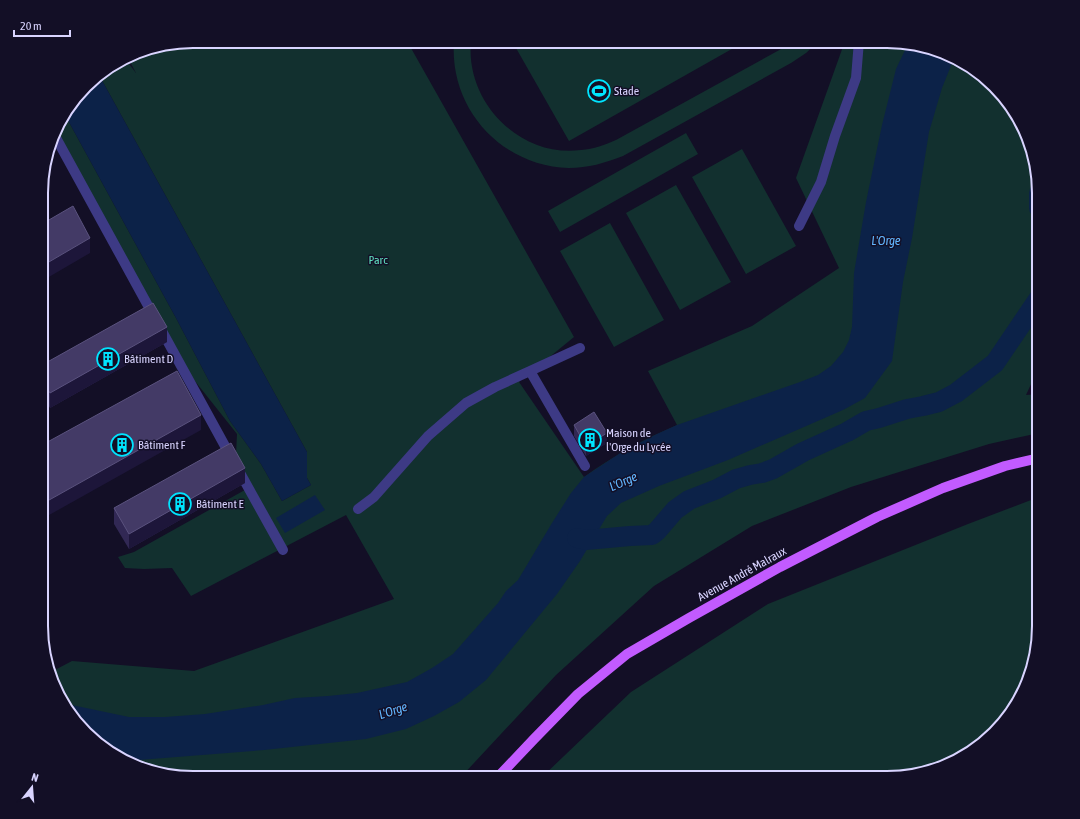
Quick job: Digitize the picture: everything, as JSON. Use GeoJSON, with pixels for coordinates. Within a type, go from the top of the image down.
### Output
{"type":"FeatureCollection","features":[{"type":"Feature","properties":{"kind":"main road","name":"Avenue André Malraux"},"geometry":{"type":"LineString","coordinates":[[504,771],[578,694],[627,654],[780,567],[877,517],[943,488],[1005,466],[1032,460]]}},
{"type":"Feature","properties":{"kind":"street"},"geometry":{"type":"LineString","coordinates":[[799,226],[821,182],[835,136],[856,78],[858,48]]}},
{"type":"Feature","properties":{"kind":"street"},"geometry":{"type":"LineString","coordinates":[[58,141],[283,550]]}},
{"type":"Feature","properties":{"kind":"street"},"geometry":{"type":"LineString","coordinates":[[358,509],[374,497],[428,436],[466,403],[495,387],[580,348]]}},
{"type":"Feature","properties":{"kind":"street"},"geometry":{"type":"LineString","coordinates":[[530,371],[585,466]]}},
{"type":"Feature","properties":{"kind":"green space","name":"Parc"},"geometry":{"type":"Polygon","coordinates":[[[183,48],[411,48],[574,337],[519,382],[584,477],[629,448],[677,425],[648,371],[752,326],[839,268],[796,178],[842,48],[897,48],[925,53],[943,59],[968,72],[990,90],[1013,120],[1027,155],[1032,183],[1032,382],[1026,395],[1032,395],[1032,435],[989,444],[851,487],[752,526],[654,586],[556,675],[467,771],[183,771],[155,766],[137,760],[112,747],[90,729],[67,699],[55,670],[72,661],[194,671],[394,599],[346,515],[191,596],[172,568],[125,568],[118,557],[134,552],[252,486],[236,455],[237,434],[183,366],[58,139],[67,119],[176,318],[230,421],[261,464],[282,501],[311,485],[307,478],[307,452],[102,80],[112,72],[128,63],[136,73],[130,62],[155,53],[183,48]]]}},
{"type":"Feature","properties":{"kind":"green space"},"geometry":{"type":"Polygon","coordinates":[[[454,48],[471,48],[472,64],[477,85],[487,104],[501,121],[518,135],[537,145],[559,150],[581,150],[616,140],[783,48],[811,48],[791,63],[623,156],[596,165],[569,168],[544,165],[522,157],[501,145],[484,129],[470,110],[460,89],[455,66],[454,48]]]}},
{"type":"Feature","properties":{"kind":"green space","name":"Stade"},"geometry":{"type":"Polygon","coordinates":[[[516,48],[734,48],[569,141],[516,48]]]}},
{"type":"Feature","properties":{"kind":"green space"},"geometry":{"type":"Polygon","coordinates":[[[686,133],[698,154],[560,232],[548,211],[686,133]]]}},
{"type":"Feature","properties":{"kind":"green space"},"geometry":{"type":"Polygon","coordinates":[[[742,149],[796,246],[746,274],[692,177],[742,149]]]}},
{"type":"Feature","properties":{"kind":"green space"},"geometry":{"type":"Polygon","coordinates":[[[676,185],[731,282],[680,310],[626,213],[676,185]]]}},
{"type":"Feature","properties":{"kind":"green space"},"geometry":{"type":"Polygon","coordinates":[[[610,223],[664,320],[614,347],[560,251],[610,223]]]}},
{"type":"Feature","properties":{"kind":"green space"},"geometry":{"type":"Polygon","coordinates":[[[1032,500],[1032,636],[1027,664],[1021,682],[1008,707],[990,729],[960,752],[925,766],[897,771],[548,771],[631,692],[768,604],[1032,500]]]}},
{"type":"Feature","properties":{"kind":"water","name":"L'Orge"},"geometry":{"type":"Polygon","coordinates":[[[906,49],[925,53],[952,63],[942,88],[929,132],[912,238],[903,282],[892,361],[865,398],[843,410],[728,460],[659,486],[621,503],[607,516],[580,561],[557,594],[486,680],[459,702],[406,729],[366,739],[264,750],[137,760],[120,752],[97,735],[90,729],[72,707],[71,705],[129,717],[165,717],[205,714],[263,705],[295,698],[357,693],[407,682],[453,654],[498,603],[506,591],[518,580],[571,493],[584,477],[622,452],[677,425],[800,382],[818,375],[831,366],[843,352],[849,340],[852,327],[854,273],[866,202],[882,125],[896,69],[906,49]]]}},
{"type":"Feature","properties":{"kind":"water"},"geometry":{"type":"Polygon","coordinates":[[[102,80],[307,452],[307,478],[311,485],[282,501],[261,464],[230,421],[176,318],[67,119],[90,90],[102,80]]]}},
{"type":"Feature","properties":{"kind":"water"},"geometry":{"type":"Polygon","coordinates":[[[315,495],[325,510],[285,533],[276,518],[315,495]]]}},
{"type":"Feature","properties":{"kind":"building"},"geometry":{"type":"Polygon","coordinates":[[[73,206],[90,238],[48,262],[48,221],[73,206]]]}},
{"type":"Feature","properties":{"kind":"building"},"geometry":{"type":"Polygon","coordinates":[[[153,303],[167,327],[50,393],[48,390],[48,362],[153,303]]]}},
{"type":"Feature","properties":{"kind":"building","name":"Bâtiment F"},"geometry":{"type":"Polygon","coordinates":[[[177,371],[201,415],[48,501],[48,442],[177,371]]]}},
{"type":"Feature","properties":{"kind":"building"},"geometry":{"type":"Polygon","coordinates":[[[594,412],[607,433],[586,446],[574,425],[594,412]]]}},
{"type":"Feature","properties":{"kind":"building"},"geometry":{"type":"Polygon","coordinates":[[[231,443],[245,468],[129,534],[114,508],[231,443]]]}},
{"type":"Feature","properties":{"kind":"waterway"},"geometry":{"type":"LineString","coordinates":[[577,538],[586,540],[652,535],[675,510],[689,500],[717,489],[736,479],[773,469],[803,452],[847,432],[866,421],[907,409],[939,402],[956,393],[995,363],[1032,308]]}},
{"type":"Feature","properties":{"kind":"place","name":"Stade"},"geometry":{"type":"Point","coordinates":[599,91]}},
{"type":"Feature","properties":{"kind":"place","name":"Bâtiment D"},"geometry":{"type":"Point","coordinates":[108,359]}},
{"type":"Feature","properties":{"kind":"place","name":"Maison de l'Orge du Lycée"},"geometry":{"type":"Point","coordinates":[590,440]}},
{"type":"Feature","properties":{"kind":"place","name":"Bâtiment F"},"geometry":{"type":"Point","coordinates":[122,445]}},
{"type":"Feature","properties":{"kind":"place","name":"Bâtiment E"},"geometry":{"type":"Point","coordinates":[180,504]}}]}
